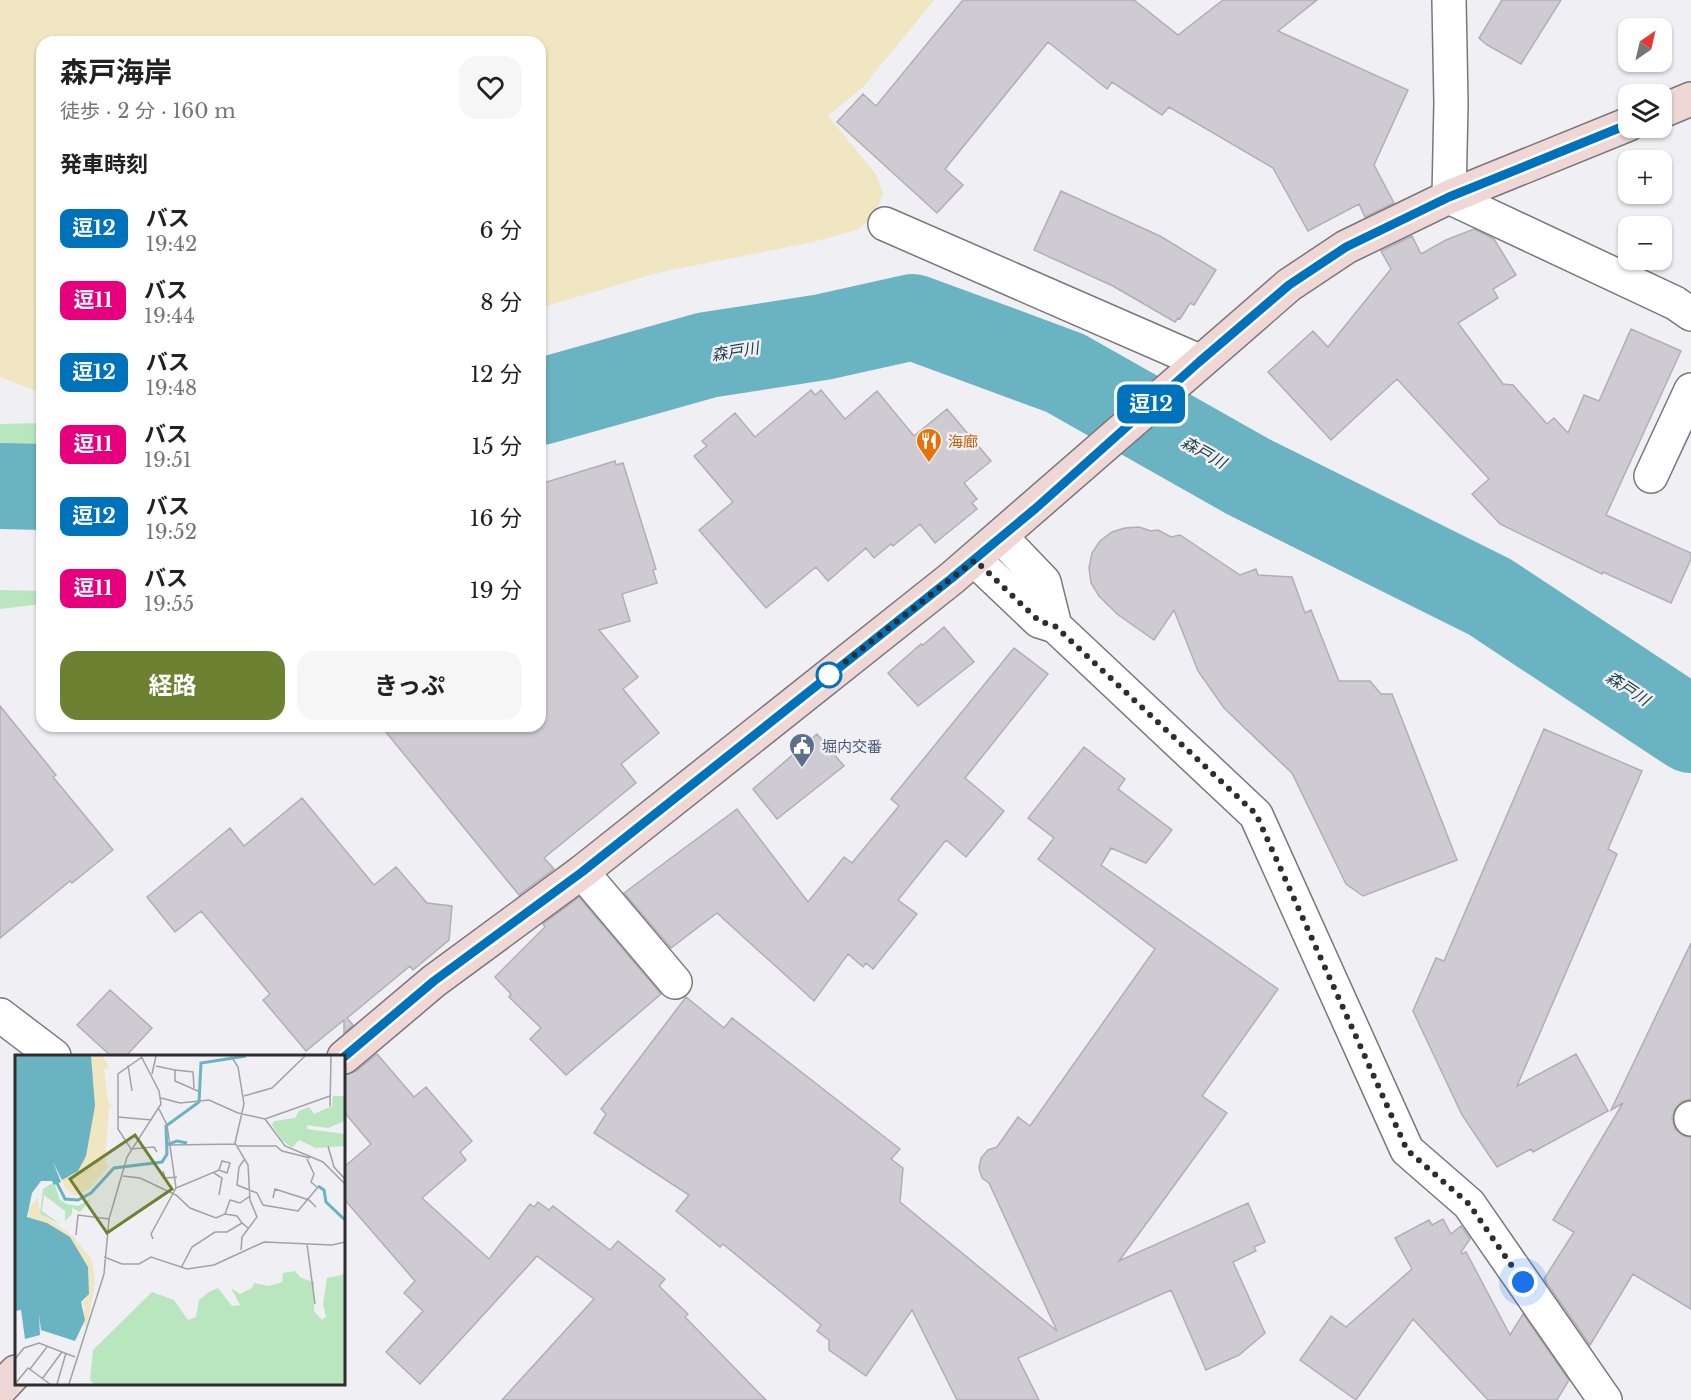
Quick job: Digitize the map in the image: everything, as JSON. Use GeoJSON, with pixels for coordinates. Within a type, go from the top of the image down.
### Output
{"type":"FeatureCollection","features":[{"type":"Feature","properties":{"kind":"main road"},"geometry":{"type":"LineString","coordinates":[[1672,107],[1691,99]]}},
{"type":"Feature","properties":{"kind":"main road"},"geometry":{"type":"LineString","coordinates":[[345,1056],[434,981],[582,872],[975,560],[1289,285],[1346,247],[1449,197],[1618,128]]}},
{"type":"Feature","properties":{"kind":"main road"},"geometry":{"type":"LineString","coordinates":[[0,1389],[15,1373]]}},
{"type":"Feature","properties":{"kind":"street"},"geometry":{"type":"LineString","coordinates":[[1449,0],[1451,103],[1449,197],[1675,303],[1691,314]]}},
{"type":"Feature","properties":{"kind":"street"},"geometry":{"type":"LineString","coordinates":[[885,224],[1199,362]]}},
{"type":"Feature","properties":{"kind":"street"},"geometry":{"type":"LineString","coordinates":[[1651,476],[1691,390]]}},
{"type":"Feature","properties":{"kind":"street"},"geometry":{"type":"LineString","coordinates":[[1001,537],[1044,582],[1055,626]]}},
{"type":"Feature","properties":{"kind":"street"},"geometry":{"type":"LineString","coordinates":[[975,560],[1039,621],[1055,626],[1256,814],[1407,1150],[1469,1204],[1605,1400]]}},
{"type":"Feature","properties":{"kind":"street"},"geometry":{"type":"LineString","coordinates":[[582,872],[675,981]]}},
{"type":"Feature","properties":{"kind":"street"},"geometry":{"type":"LineString","coordinates":[[0,1014],[53,1055]]}},
{"type":"Feature","properties":{"kind":"green space"},"geometry":{"type":"Polygon","coordinates":[[[36,423],[36,445],[0,445],[0,424],[36,423]]]}},
{"type":"Feature","properties":{"kind":"green space"},"geometry":{"type":"Polygon","coordinates":[[[0,590],[36,591],[36,605],[0,609],[0,590]]]}},
{"type":"Feature","properties":{"kind":"sand"},"geometry":{"type":"Polygon","coordinates":[[[0,0],[934,0],[864,86],[828,116],[876,174],[883,193],[875,215],[857,230],[813,242],[661,272],[546,306],[546,36],[36,36],[36,391],[0,377],[0,0]]]}},
{"type":"Feature","properties":{"kind":"building"},"geometry":{"type":"Polygon","coordinates":[[[963,0],[1134,0],[1178,35],[1223,0],[1317,0],[1278,31],[1408,90],[1374,165],[1394,203],[1365,217],[1359,204],[1308,231],[1273,168],[1169,107],[1162,115],[1112,82],[1107,89],[1048,42],[945,169],[963,185],[937,213],[837,122],[863,94],[876,106],[963,0]]]}},
{"type":"Feature","properties":{"kind":"building"},"geometry":{"type":"Polygon","coordinates":[[[1502,0],[1561,0],[1521,64],[1479,38],[1502,0]]]}},
{"type":"Feature","properties":{"kind":"building"},"geometry":{"type":"Polygon","coordinates":[[[1061,191],[1160,236],[1216,270],[1194,305],[1190,303],[1180,319],[1178,318],[1175,322],[1113,286],[1034,250],[1061,191]]]}},
{"type":"Feature","properties":{"kind":"building"},"geometry":{"type":"Polygon","coordinates":[[[1474,229],[1494,239],[1516,275],[1493,289],[1498,298],[1458,323],[1503,384],[1513,385],[1547,424],[1554,418],[1568,433],[1584,395],[1599,401],[1631,329],[1681,351],[1606,515],[1691,553],[1691,559],[1671,603],[1603,572],[1602,574],[1500,524],[1472,494],[1489,479],[1397,379],[1331,440],[1268,372],[1313,331],[1328,347],[1391,269],[1381,251],[1412,236],[1421,254],[1446,240],[1474,229]]]}},
{"type":"Feature","properties":{"kind":"building"},"geometry":{"type":"Polygon","coordinates":[[[811,390],[815,395],[821,390],[845,419],[877,391],[914,436],[947,409],[991,461],[964,483],[977,499],[972,503],[977,509],[935,543],[920,524],[874,558],[866,548],[828,581],[816,567],[766,608],[699,530],[733,502],[694,456],[707,446],[702,441],[735,413],[755,437],[811,390]]]}},
{"type":"Feature","properties":{"kind":"building"},"geometry":{"type":"Polygon","coordinates":[[[615,461],[616,465],[623,463],[656,569],[653,570],[657,583],[622,594],[630,621],[599,630],[638,677],[623,689],[659,733],[621,764],[636,783],[544,858],[554,869],[519,895],[386,732],[546,732],[546,482],[615,461]]]}},
{"type":"Feature","properties":{"kind":"building"},"geometry":{"type":"Polygon","coordinates":[[[1139,527],[1151,531],[1158,530],[1171,537],[1180,535],[1240,575],[1256,569],[1258,575],[1292,577],[1305,613],[1311,610],[1339,681],[1370,681],[1381,694],[1392,694],[1457,860],[1363,896],[1346,884],[1292,773],[1224,708],[1198,671],[1174,610],[1154,640],[1117,614],[1099,596],[1091,583],[1089,568],[1092,553],[1100,541],[1112,532],[1139,527]]]}},
{"type":"Feature","properties":{"kind":"building"},"geometry":{"type":"Polygon","coordinates":[[[944,627],[974,662],[918,706],[888,673],[944,627]]]}},
{"type":"Feature","properties":{"kind":"building"},"geometry":{"type":"Polygon","coordinates":[[[1014,648],[1048,674],[965,778],[1004,811],[966,857],[946,840],[898,900],[917,914],[873,969],[866,963],[863,967],[848,954],[814,1001],[717,913],[671,948],[624,893],[737,809],[808,902],[844,857],[852,863],[899,806],[891,799],[1014,648]]]}},
{"type":"Feature","properties":{"kind":"building"},"geometry":{"type":"Polygon","coordinates":[[[0,706],[56,775],[53,777],[113,850],[72,883],[70,881],[0,938],[0,706]]]}},
{"type":"Feature","properties":{"kind":"building"},"geometry":{"type":"Polygon","coordinates":[[[1544,729],[1642,771],[1608,849],[1617,854],[1517,1086],[1576,1054],[1608,1111],[1533,1152],[1531,1149],[1497,1167],[1462,1115],[1413,1011],[1436,958],[1444,961],[1544,729]]]}},
{"type":"Feature","properties":{"kind":"building","name":"堀内交番"},"geometry":{"type":"Polygon","coordinates":[[[817,734],[844,766],[777,819],[753,789],[817,734]]]}},
{"type":"Feature","properties":{"kind":"building"},"geometry":{"type":"Polygon","coordinates":[[[1084,747],[1125,779],[1118,789],[1172,830],[1146,863],[1111,848],[1101,865],[1278,989],[1202,1096],[1227,1113],[1119,1261],[1248,1203],[1265,1242],[1254,1247],[1256,1251],[1233,1262],[1265,1333],[1239,1355],[1206,1370],[1171,1290],[1018,1358],[1039,1400],[957,1400],[912,1310],[866,1376],[829,1350],[829,1340],[817,1331],[821,1325],[723,1244],[720,1247],[676,1211],[689,1195],[594,1133],[606,1114],[601,1109],[686,997],[724,1028],[732,1018],[900,1149],[891,1159],[903,1168],[900,1202],[1057,1331],[989,1183],[982,1178],[979,1168],[981,1158],[988,1150],[997,1147],[1018,1117],[1030,1126],[1155,949],[1038,859],[1054,838],[1028,818],[1084,747]]]}},
{"type":"Feature","properties":{"kind":"building"},"geometry":{"type":"Polygon","coordinates":[[[302,798],[374,885],[396,867],[427,903],[452,906],[449,940],[413,970],[410,966],[347,1018],[353,1025],[344,1033],[344,1020],[306,1051],[263,1000],[270,994],[201,911],[175,932],[147,897],[230,828],[244,846],[302,798]]]}},
{"type":"Feature","properties":{"kind":"building"},"geometry":{"type":"Polygon","coordinates":[[[579,897],[661,994],[566,1075],[530,1039],[541,1028],[509,997],[511,994],[495,977],[545,927],[543,924],[579,897]]]}},
{"type":"Feature","properties":{"kind":"building"},"geometry":{"type":"Polygon","coordinates":[[[1691,943],[1691,1099],[1681,1102],[1672,1118],[1675,1129],[1691,1138],[1691,1309],[1633,1274],[1590,1345],[1544,1279],[1574,1232],[1553,1220],[1623,1103],[1611,1110],[1691,943]]]}},
{"type":"Feature","properties":{"kind":"building"},"geometry":{"type":"Polygon","coordinates":[[[110,990],[152,1028],[127,1055],[110,1055],[77,1025],[110,990]]]}},
{"type":"Feature","properties":{"kind":"building"},"geometry":{"type":"Polygon","coordinates":[[[377,1054],[414,1097],[426,1087],[472,1141],[460,1152],[466,1160],[422,1198],[489,1259],[530,1204],[534,1207],[538,1202],[549,1210],[553,1206],[610,1250],[618,1241],[665,1279],[659,1286],[688,1314],[685,1317],[766,1400],[502,1400],[594,1299],[537,1256],[420,1384],[386,1352],[423,1311],[404,1293],[415,1281],[345,1200],[345,1166],[371,1144],[345,1113],[345,1075],[356,1071],[377,1054]]]}},
{"type":"Feature","properties":{"kind":"building"},"geometry":{"type":"Polygon","coordinates":[[[1443,1219],[1451,1234],[1461,1226],[1470,1239],[1461,1252],[1462,1254],[1466,1252],[1510,1335],[1523,1314],[1569,1380],[1557,1400],[1488,1400],[1413,1319],[1356,1400],[1300,1360],[1331,1316],[1346,1327],[1412,1269],[1395,1238],[1429,1220],[1432,1225],[1443,1219]]]}},
{"type":"Feature","properties":{"kind":"waterway","name":"森戸川"},"geometry":{"type":"LineString","coordinates":[[546,400],[707,355],[823,337],[913,317],[1065,373],[1247,476],[1490,597],[1691,730]]}},
{"type":"Feature","properties":{"kind":"waterway","name":"森戸川"},"geometry":{"type":"LineString","coordinates":[[0,486],[36,487]]}},
{"type":"Feature","properties":{"kind":"bus line","name":"逗12"},"geometry":{"type":"LineString","coordinates":[[345,1056],[434,981],[582,872],[952,578],[1036,508],[1289,285],[1346,247],[1449,197],[1618,128]]}},
{"type":"Feature","properties":{"kind":"place","name":"海廊"},"geometry":{"type":"Point","coordinates":[929,464]}},
{"type":"Feature","properties":{"kind":"place","name":"堀内交番"},"geometry":{"type":"Point","coordinates":[802,769]}},
{"type":"Feature","properties":{"kind":"route"},"geometry":{"type":"LineString","coordinates":[[829,675],[975,560],[1039,621],[1055,626],[1256,814],[1407,1150],[1469,1204],[1523,1282]]}}]}
